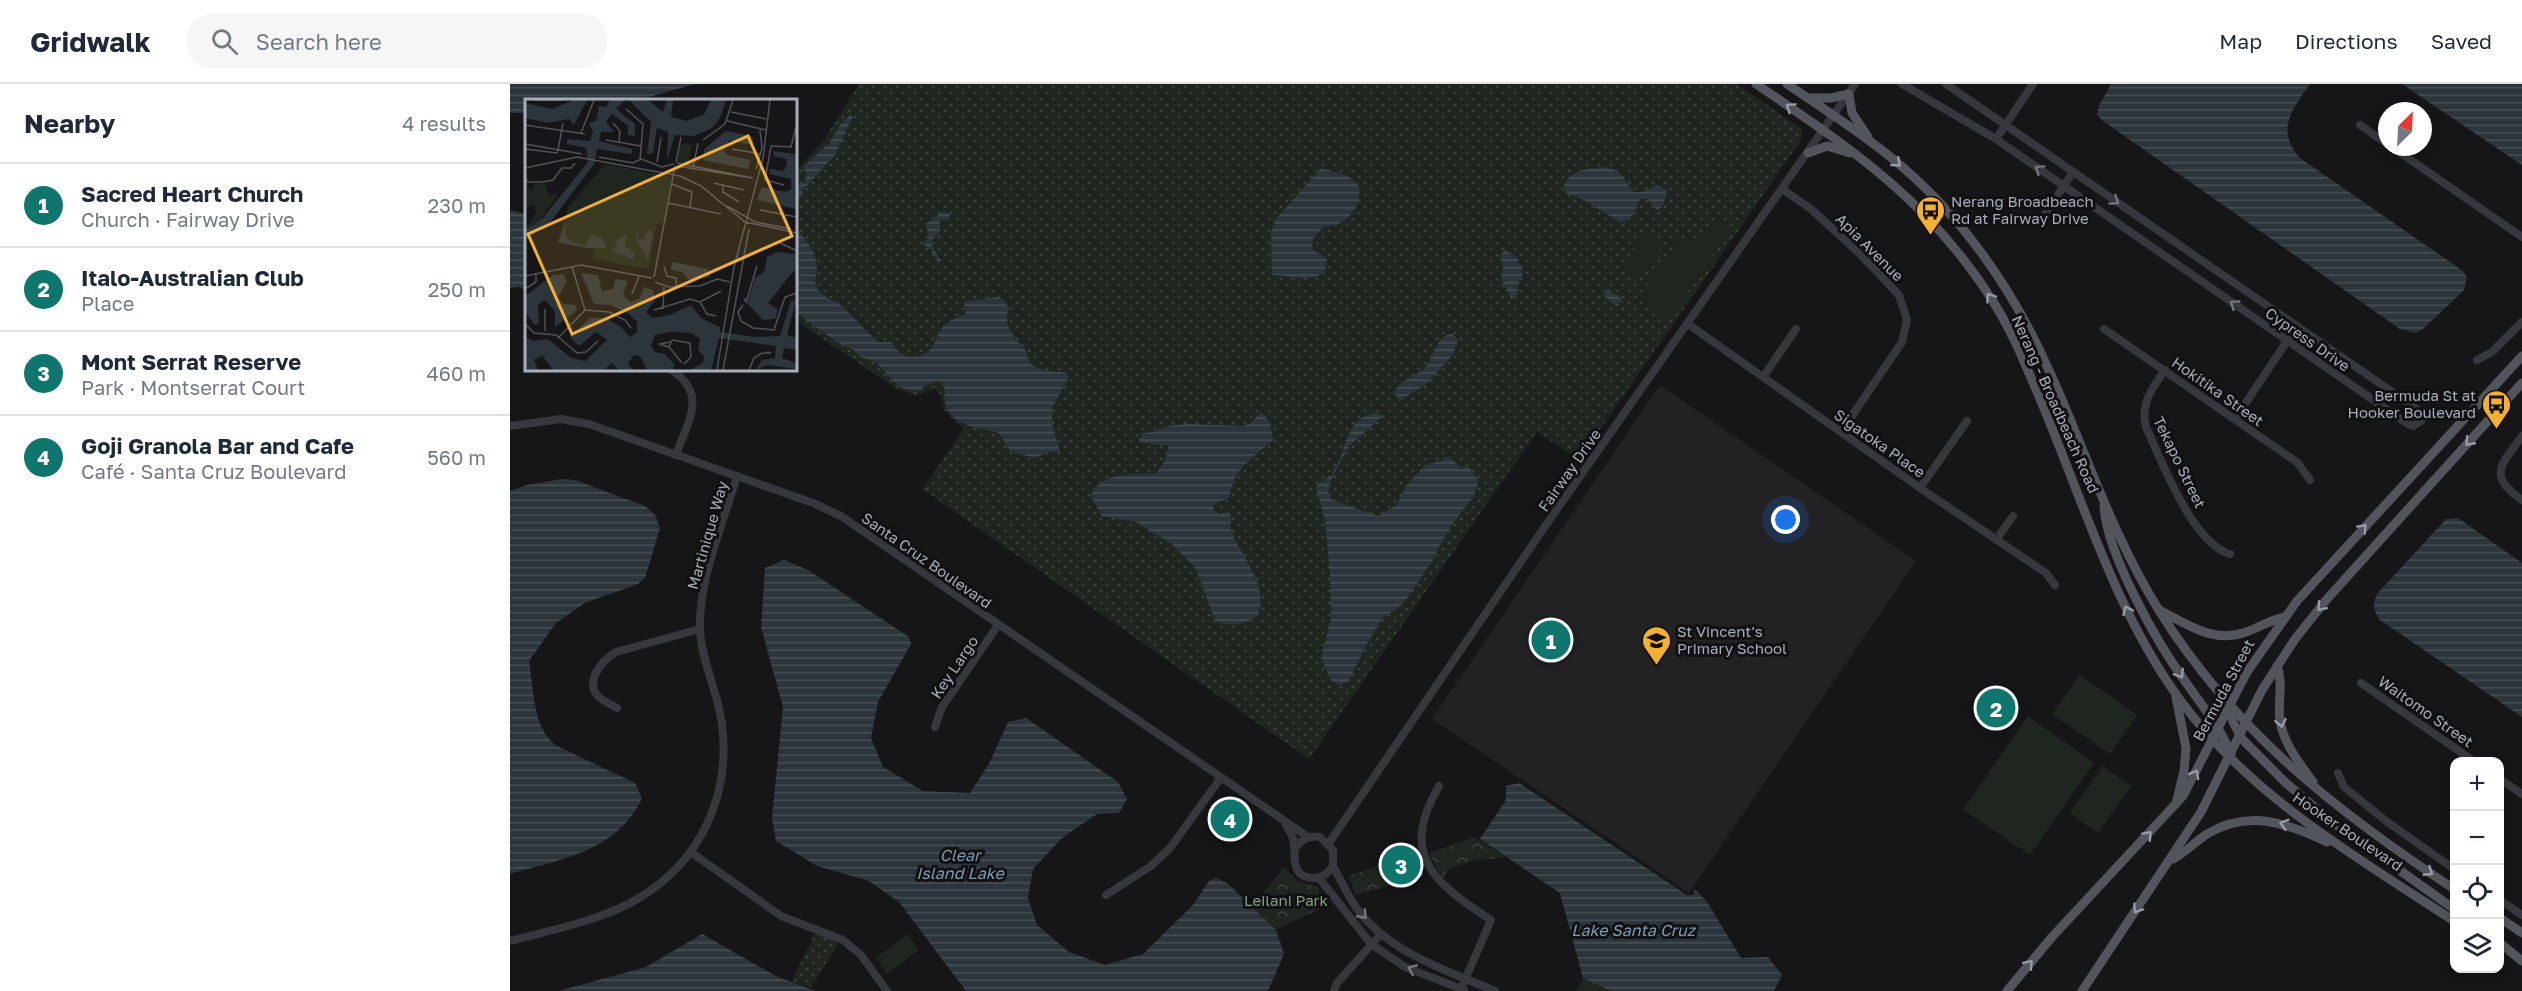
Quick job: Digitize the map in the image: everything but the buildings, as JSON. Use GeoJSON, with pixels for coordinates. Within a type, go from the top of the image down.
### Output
{"type":"FeatureCollection","features":[{"type":"Feature","properties":{"kind":"main road","name":"Nerang - Broadbeach Road"},"geometry":{"type":"LineString","coordinates":[[1756,84],[1864,158],[1900,189],[1941,232],[1995,304],[2018,347],[2128,612],[2154,661],[2175,693],[2213,740]]}},
{"type":"Feature","properties":{"kind":"main road","name":"Nerang - Broadbeach Road"},"geometry":{"type":"LineString","coordinates":[[1787,84],[1834,115],[1911,174],[1944,207],[2000,280],[2034,340],[2127,552],[2159,610],[2201,671],[2230,705]]}},
{"type":"Feature","properties":{"kind":"main road"},"geometry":{"type":"LineString","coordinates":[[1808,98],[1831,98],[1849,94],[1852,113],[1871,142]]}},
{"type":"Feature","properties":{"kind":"main road"},"geometry":{"type":"LineString","coordinates":[[1808,153],[1833,146],[1864,158]]}},
{"type":"Feature","properties":{"kind":"main road","name":"Bermuda Street"},"geometry":{"type":"LineString","coordinates":[[2007,991],[2052,937],[2175,806],[2213,740],[2255,659],[2284,617],[2522,356]]}},
{"type":"Feature","properties":{"kind":"main road"},"geometry":{"type":"LineString","coordinates":[[2082,991],[2201,812],[2277,666],[2313,616],[2522,383]]}},
{"type":"Feature","properties":{"kind":"main road"},"geometry":{"type":"LineString","coordinates":[[2103,500],[2105,527],[2150,624],[2183,680],[2219,728],[2231,757]]}},
{"type":"Feature","properties":{"kind":"main road"},"geometry":{"type":"LineString","coordinates":[[2159,610],[2193,628],[2222,636],[2246,632],[2268,620],[2284,617]]}},
{"type":"Feature","properties":{"kind":"main road"},"geometry":{"type":"LineString","coordinates":[[2277,666],[2281,678],[2279,710],[2283,734],[2321,795]]}},
{"type":"Feature","properties":{"kind":"main road"},"geometry":{"type":"LineString","coordinates":[[2175,693],[2186,748],[2184,771],[2175,806]]}},
{"type":"Feature","properties":{"kind":"main road"},"geometry":{"type":"LineString","coordinates":[[2230,705],[2233,722],[2240,736],[2274,772],[2326,817],[2450,906]]}},
{"type":"Feature","properties":{"kind":"main road","name":"Hooker Boulevard"},"geometry":{"type":"LineString","coordinates":[[2230,705],[2321,795],[2381,840],[2450,886]]}},
{"type":"Feature","properties":{"kind":"main road","name":"Hooker Boulevard"},"geometry":{"type":"LineString","coordinates":[[2213,740],[2290,811],[2451,919]]}},
{"type":"Feature","properties":{"kind":"main road"},"geometry":{"type":"LineString","coordinates":[[2169,861],[2223,826],[2259,820],[2292,826],[2356,856]]}},
{"type":"Feature","properties":{"kind":"main road"},"geometry":{"type":"LineString","coordinates":[[2501,919],[2522,933]]}},
{"type":"Feature","properties":{"kind":"main road"},"geometry":{"type":"LineString","coordinates":[[2504,947],[2522,961]]}},
{"type":"Feature","properties":{"kind":"main road"},"geometry":{"type":"LineString","coordinates":[[2504,952],[2522,961]]}},
{"type":"Feature","properties":{"kind":"street"},"geometry":{"type":"LineString","coordinates":[[1834,115],[1855,84]]}},
{"type":"Feature","properties":{"kind":"street","name":"Cypress Drive"},"geometry":{"type":"LineString","coordinates":[[1902,84],[1996,139],[2408,424],[2413,426],[2421,421],[2421,412],[2417,409],[1946,84]]}},
{"type":"Feature","properties":{"kind":"street"},"geometry":{"type":"LineString","coordinates":[[1996,139],[2033,84]]}},
{"type":"Feature","properties":{"kind":"street","name":"Fairway Drive"},"geometry":{"type":"LineString","coordinates":[[1329,843],[1566,497],[1834,115]]}},
{"type":"Feature","properties":{"kind":"street"},"geometry":{"type":"LineString","coordinates":[[2360,125],[2378,138]]}},
{"type":"Feature","properties":{"kind":"street"},"geometry":{"type":"LineString","coordinates":[[2405,156],[2522,237]]}},
{"type":"Feature","properties":{"kind":"street"},"geometry":{"type":"LineString","coordinates":[[2038,223],[2073,172]]}},
{"type":"Feature","properties":{"kind":"street","name":"Apia Avenue"},"geometry":{"type":"LineString","coordinates":[[1782,189],[1811,209],[1859,253],[1899,295],[1907,320],[1902,342],[1841,432]]}},
{"type":"Feature","properties":{"kind":"street"},"geometry":{"type":"LineString","coordinates":[[2477,360],[2492,352],[2522,322]]}},
{"type":"Feature","properties":{"kind":"street","name":"Sigatoka Place"},"geometry":{"type":"LineString","coordinates":[[1688,324],[1920,488],[2046,573],[2055,585]]}},
{"type":"Feature","properties":{"kind":"street"},"geometry":{"type":"LineString","coordinates":[[2235,418],[2297,326]]}},
{"type":"Feature","properties":{"kind":"street"},"geometry":{"type":"LineString","coordinates":[[1763,377],[1796,329]]}},
{"type":"Feature","properties":{"kind":"street","name":"Hokitika Street"},"geometry":{"type":"LineString","coordinates":[[2104,329],[2298,464],[2310,480]]}},
{"type":"Feature","properties":{"kind":"street"},"geometry":{"type":"LineString","coordinates":[[672,370],[681,376],[692,389],[694,402],[675,455]]}},
{"type":"Feature","properties":{"kind":"street","name":"Tekapo Street"},"geometry":{"type":"LineString","coordinates":[[2165,370],[2145,401],[2143,416],[2146,427],[2197,526],[2211,543],[2230,554]]}},
{"type":"Feature","properties":{"kind":"street","name":"Santa Cruz Boulevard"},"geometry":{"type":"LineString","coordinates":[[510,426],[540,420],[589,424],[813,503],[840,516],[1285,824],[1308,837]]}},
{"type":"Feature","properties":{"kind":"street"},"geometry":{"type":"LineString","coordinates":[[1920,488],[1967,422]]}},
{"type":"Feature","properties":{"kind":"street"},"geometry":{"type":"LineString","coordinates":[[2522,436],[2501,466],[2500,481],[2522,500]]}},
{"type":"Feature","properties":{"kind":"street","name":"Martinique Way"},"geometry":{"type":"LineString","coordinates":[[510,941],[612,910],[639,899],[670,876],[692,853],[713,811],[722,782],[722,722],[703,655],[700,629],[708,573],[737,476]]}},
{"type":"Feature","properties":{"kind":"street"},"geometry":{"type":"LineString","coordinates":[[1996,540],[2013,516]]}},
{"type":"Feature","properties":{"kind":"street","name":"Key Largo"},"geometry":{"type":"LineString","coordinates":[[935,727],[942,707],[998,625]]}},
{"type":"Feature","properties":{"kind":"street"},"geometry":{"type":"LineString","coordinates":[[617,708],[599,698],[593,684],[597,668],[606,658],[616,652],[700,629]]}},
{"type":"Feature","properties":{"kind":"street","name":"Waitomo Street"},"geometry":{"type":"LineString","coordinates":[[2361,683],[2468,757]]}},
{"type":"Feature","properties":{"kind":"street","name":"Hooker Boulevard"},"geometry":{"type":"LineString","coordinates":[[2338,773],[2344,788],[2386,821],[2450,865]]}},
{"type":"Feature","properties":{"kind":"street"},"geometry":{"type":"LineString","coordinates":[[1106,895],[1151,866],[1170,848],[1220,779]]}},
{"type":"Feature","properties":{"kind":"street"},"geometry":{"type":"LineString","coordinates":[[2504,782],[2522,794]]}},
{"type":"Feature","properties":{"kind":"street"},"geometry":{"type":"LineString","coordinates":[[1319,878],[1356,929],[1371,944],[1405,967],[1463,990],[1465,978],[1491,920],[1449,892],[1432,874],[1424,852],[1422,828],[1426,807],[1439,786]]}},
{"type":"Feature","properties":{"kind":"street"},"geometry":{"type":"LineString","coordinates":[[1285,824],[1292,836],[1293,862],[1299,872],[1308,878],[1319,878],[1333,866]]}},
{"type":"Feature","properties":{"kind":"street"},"geometry":{"type":"LineString","coordinates":[[1294,850],[1300,841],[1308,837],[1320,837],[1329,843],[1335,854],[1333,866],[1358,910],[1381,934],[1412,955],[1495,991]]}},
{"type":"Feature","properties":{"kind":"street"},"geometry":{"type":"LineString","coordinates":[[692,853],[781,916],[843,940],[861,955],[887,991]]}},
{"type":"Feature","properties":{"kind":"street"},"geometry":{"type":"LineString","coordinates":[[2504,903],[2522,915]]}},
{"type":"Feature","properties":{"kind":"street"},"geometry":{"type":"LineString","coordinates":[[1334,991],[1381,934]]}},
{"type":"Feature","properties":{"kind":"shaded area","name":"St Vincent's Primary School"},"geometry":{"type":"Polygon","coordinates":[[[1660,385],[1916,561],[1689,893],[1432,719],[1660,385]]]}},
{"type":"Feature","properties":{"kind":"green space"},"geometry":{"type":"Polygon","coordinates":[[[859,84],[1737,84],[1802,129],[1801,140],[1579,460],[1537,432],[1309,759],[922,489],[964,429],[944,410],[940,394],[934,388],[917,396],[897,389],[796,321],[796,171],[824,140],[859,84]]]}},
{"type":"Feature","properties":{"kind":"green space"},"geometry":{"type":"Polygon","coordinates":[[[1721,216],[1732,227],[1670,318],[1666,319],[1639,300],[1680,237],[1698,248],[1698,244],[1717,217],[1721,216]]]}},
{"type":"Feature","properties":{"kind":"green space"},"geometry":{"type":"Polygon","coordinates":[[[1647,233],[1662,245],[1640,277],[1637,277],[1624,269],[1623,265],[1647,233]]]}},
{"type":"Feature","properties":{"kind":"green space"},"geometry":{"type":"Polygon","coordinates":[[[2080,675],[2137,715],[2110,754],[2052,714],[2080,675]]]}},
{"type":"Feature","properties":{"kind":"green space"},"geometry":{"type":"Polygon","coordinates":[[[2028,716],[2094,763],[2030,855],[1963,810],[2028,716]]]}},
{"type":"Feature","properties":{"kind":"green space"},"geometry":{"type":"Polygon","coordinates":[[[2103,766],[2131,786],[2098,833],[2070,813],[2103,766]]]}},
{"type":"Feature","properties":{"kind":"green space"},"geometry":{"type":"Polygon","coordinates":[[[1474,837],[1505,857],[1471,861],[1447,870],[1443,881],[1429,853],[1474,837]]]}},
{"type":"Feature","properties":{"kind":"green space"},"geometry":{"type":"Polygon","coordinates":[[[1415,854],[1424,876],[1356,895],[1348,876],[1415,854]]]}},
{"type":"Feature","properties":{"kind":"green space","name":"Leilani Park"},"geometry":{"type":"Polygon","coordinates":[[[1284,867],[1298,881],[1317,887],[1329,904],[1276,930],[1252,907],[1284,867]]]}},
{"type":"Feature","properties":{"kind":"green space"},"geometry":{"type":"Polygon","coordinates":[[[815,933],[839,942],[811,988],[792,981],[815,933]]]}},
{"type":"Feature","properties":{"kind":"green space"},"geometry":{"type":"Polygon","coordinates":[[[907,934],[919,950],[887,974],[876,958],[907,934]]]}},
{"type":"Feature","properties":{"kind":"green space"},"geometry":{"type":"Polygon","coordinates":[[[1583,978],[1611,991],[1576,991],[1583,978]]]}},
{"type":"Feature","properties":{"kind":"water"},"geometry":{"type":"Polygon","coordinates":[[[510,84],[695,84],[642,99],[525,99],[525,113],[510,113],[510,84]]]}},
{"type":"Feature","properties":{"kind":"water"},"geometry":{"type":"Polygon","coordinates":[[[2111,84],[2310,84],[2292,111],[2287,129],[2288,138],[2300,158],[2463,271],[2467,277],[2464,290],[2423,329],[2416,333],[2400,329],[2103,121],[2097,115],[2099,106],[2111,84]]]}},
{"type":"Feature","properties":{"kind":"water"},"geometry":{"type":"Polygon","coordinates":[[[2402,84],[2522,84],[2522,165],[2432,104],[2432,102],[2402,84]]]}},
{"type":"Feature","properties":{"kind":"water"},"geometry":{"type":"Polygon","coordinates":[[[850,115],[853,116],[835,155],[803,190],[796,208],[796,186],[803,184],[807,175],[803,167],[830,143],[838,127],[850,115]]]}},
{"type":"Feature","properties":{"kind":"water"},"geometry":{"type":"Polygon","coordinates":[[[1605,167],[1618,171],[1633,192],[1643,192],[1657,185],[1667,190],[1663,206],[1657,210],[1648,199],[1640,199],[1631,217],[1619,222],[1586,201],[1566,193],[1564,185],[1571,176],[1587,169],[1605,167]]]}},
{"type":"Feature","properties":{"kind":"water"},"geometry":{"type":"Polygon","coordinates":[[[1321,168],[1348,176],[1358,184],[1359,200],[1356,207],[1346,220],[1332,226],[1324,226],[1313,239],[1312,249],[1327,259],[1325,269],[1320,274],[1305,278],[1272,275],[1271,234],[1275,220],[1321,168]]]}},
{"type":"Feature","properties":{"kind":"water"},"geometry":{"type":"Polygon","coordinates":[[[510,210],[525,214],[525,291],[520,287],[510,288],[510,210]]]}},
{"type":"Feature","properties":{"kind":"water"},"geometry":{"type":"Polygon","coordinates":[[[943,211],[950,214],[949,220],[940,220],[940,231],[930,242],[941,261],[938,262],[931,250],[922,243],[929,239],[926,224],[943,211]]]}},
{"type":"Feature","properties":{"kind":"water"},"geometry":{"type":"Polygon","coordinates":[[[796,229],[807,241],[815,256],[817,268],[815,284],[818,290],[842,306],[876,340],[893,343],[904,356],[921,356],[931,349],[942,328],[966,313],[964,302],[996,297],[1003,300],[1009,308],[1007,321],[1010,331],[1026,351],[1032,364],[1038,368],[1067,373],[1069,377],[1052,408],[1052,424],[1060,452],[1048,452],[1035,458],[1010,451],[999,433],[974,427],[952,416],[947,409],[944,388],[939,380],[924,386],[922,391],[910,391],[898,386],[876,362],[862,358],[852,349],[835,341],[796,313],[796,229]]]}},
{"type":"Feature","properties":{"kind":"water"},"geometry":{"type":"Polygon","coordinates":[[[1505,250],[1517,257],[1523,273],[1517,288],[1518,294],[1511,299],[1501,278],[1503,268],[1500,256],[1505,250]]]}},
{"type":"Feature","properties":{"kind":"water"},"geometry":{"type":"Polygon","coordinates":[[[1608,289],[1623,300],[1617,306],[1603,296],[1608,289]]]}},
{"type":"Feature","properties":{"kind":"water"},"geometry":{"type":"Polygon","coordinates":[[[1452,334],[1458,340],[1453,355],[1425,385],[1399,401],[1395,393],[1400,384],[1422,370],[1429,362],[1439,342],[1452,334]]]}},
{"type":"Feature","properties":{"kind":"water"},"geometry":{"type":"Polygon","coordinates":[[[1261,412],[1270,422],[1273,440],[1240,471],[1231,487],[1230,497],[1213,505],[1214,510],[1220,514],[1229,511],[1232,533],[1253,572],[1260,593],[1258,615],[1243,623],[1226,624],[1215,620],[1196,569],[1171,543],[1136,522],[1102,516],[1091,496],[1101,482],[1109,478],[1157,472],[1166,457],[1168,446],[1140,442],[1143,433],[1154,432],[1167,426],[1187,424],[1243,426],[1251,423],[1261,412]]]}},
{"type":"Feature","properties":{"kind":"water"},"geometry":{"type":"Polygon","coordinates":[[[1376,413],[1384,415],[1349,446],[1332,478],[1328,492],[1332,500],[1378,516],[1397,505],[1406,486],[1425,465],[1441,461],[1445,457],[1451,458],[1460,467],[1469,467],[1479,481],[1472,499],[1450,527],[1429,566],[1403,604],[1382,619],[1365,647],[1349,681],[1339,685],[1331,680],[1321,658],[1331,619],[1330,575],[1325,519],[1316,488],[1333,472],[1348,436],[1357,422],[1365,416],[1376,413]]]}},
{"type":"Feature","properties":{"kind":"water"},"geometry":{"type":"Polygon","coordinates":[[[561,479],[575,480],[645,506],[655,515],[660,528],[645,578],[638,584],[585,603],[556,623],[529,661],[535,706],[547,737],[555,745],[635,783],[642,798],[618,831],[603,842],[568,858],[510,874],[510,491],[527,485],[561,479]]]}},
{"type":"Feature","properties":{"kind":"water"},"geometry":{"type":"Polygon","coordinates":[[[2458,518],[2522,563],[2522,717],[2380,620],[2375,610],[2377,594],[2446,519],[2458,518]]]}},
{"type":"Feature","properties":{"kind":"water","name":"Clear Island Lake"},"geometry":{"type":"Polygon","coordinates":[[[784,560],[808,570],[909,637],[911,644],[878,702],[871,738],[883,767],[923,791],[970,793],[990,762],[1008,722],[1026,718],[1118,782],[1127,799],[1119,813],[1097,814],[1062,838],[1033,869],[1028,898],[1037,925],[1069,952],[1105,965],[1143,954],[1193,905],[1209,881],[1216,878],[1227,883],[1276,930],[1284,954],[1268,991],[966,991],[899,902],[869,881],[817,866],[776,841],[772,818],[783,707],[761,627],[765,568],[784,560]]]}},
{"type":"Feature","properties":{"kind":"water","name":"Lake Santa Cruz"},"geometry":{"type":"Polygon","coordinates":[[[1519,783],[1687,895],[1693,895],[1695,889],[1707,902],[1741,958],[1768,957],[1782,975],[1774,991],[1611,991],[1583,978],[1560,893],[1480,839],[1506,800],[1506,786],[1519,783]]]}},
{"type":"Feature","properties":{"kind":"water"},"geometry":{"type":"Polygon","coordinates":[[[702,934],[776,976],[815,991],[559,991],[646,967],[702,934]]]}},
{"type":"Feature","properties":{"kind":"place","name":"Nerang Broadbeach Rd at Fairway Drive"},"geometry":{"type":"Point","coordinates":[1930,236]}},
{"type":"Feature","properties":{"kind":"place","name":"Bermuda St at Hooker Boulevard"},"geometry":{"type":"Point","coordinates":[2497,430]}},
{"type":"Feature","properties":{"kind":"place","name":"Sacred Heart Church"},"geometry":{"type":"Point","coordinates":[1551,640]}},
{"type":"Feature","properties":{"kind":"place","name":"St Vincent's Primary School"},"geometry":{"type":"Point","coordinates":[1656,666]}},
{"type":"Feature","properties":{"kind":"place","name":"Italo-Australian Club"},"geometry":{"type":"Point","coordinates":[1996,708]}},
{"type":"Feature","properties":{"kind":"place","name":"Goji Granola Bar and Cafe"},"geometry":{"type":"Point","coordinates":[1230,819]}},
{"type":"Feature","properties":{"kind":"place","name":"Mont Serrat Reserve"},"geometry":{"type":"Point","coordinates":[1401,865]}}]}
